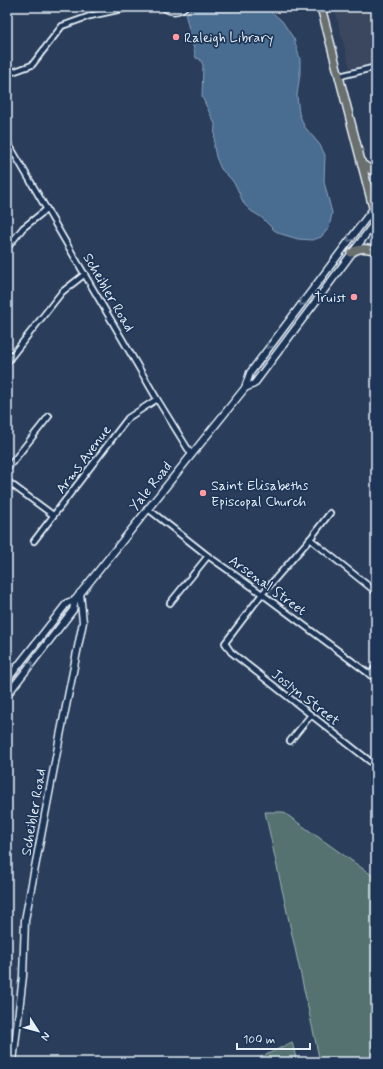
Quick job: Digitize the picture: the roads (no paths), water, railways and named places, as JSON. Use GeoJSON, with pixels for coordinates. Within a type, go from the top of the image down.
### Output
{"type":"FeatureCollection","features":[{"type":"Feature","properties":{"kind":"main road"},"geometry":{"type":"LineString","coordinates":[[321,7],[362,164],[375,206],[376,220]]}},
{"type":"Feature","properties":{"kind":"main road"},"geometry":{"type":"LineString","coordinates":[[362,164],[376,173]]}},
{"type":"Feature","properties":{"kind":"main road","name":"Yale Road"},"geometry":{"type":"LineString","coordinates":[[7,694],[73,610],[75,600],[80,593],[245,388],[250,373],[375,206]]}},
{"type":"Feature","properties":{"kind":"main road","name":"Yale Road"},"geometry":{"type":"LineString","coordinates":[[245,388],[254,384],[376,220]]}},
{"type":"Feature","properties":{"kind":"main road"},"geometry":{"type":"LineString","coordinates":[[351,253],[358,249],[365,248],[376,251]]}},
{"type":"Feature","properties":{"kind":"main road","name":"Scheibler Road"},"geometry":{"type":"LineString","coordinates":[[13,1062],[23,976],[25,920],[83,622],[80,593]]}},
{"type":"Feature","properties":{"kind":"main road","name":"Yale Road"},"geometry":{"type":"LineString","coordinates":[[7,680],[67,603],[75,600]]}},
{"type":"Feature","properties":{"kind":"street"},"geometry":{"type":"LineString","coordinates":[[7,74],[32,65],[62,26],[90,16],[131,7]]}},
{"type":"Feature","properties":{"kind":"street"},"geometry":{"type":"LineString","coordinates":[[163,7],[174,12],[185,7]]}},
{"type":"Feature","properties":{"kind":"street"},"geometry":{"type":"LineString","coordinates":[[340,76],[376,67]]}},
{"type":"Feature","properties":{"kind":"street","name":"Scheibler Road"},"geometry":{"type":"LineString","coordinates":[[7,141],[9,149],[47,209],[157,399],[191,454]]}},
{"type":"Feature","properties":{"kind":"street"},"geometry":{"type":"LineString","coordinates":[[7,248],[23,228],[47,209]]}},
{"type":"Feature","properties":{"kind":"street"},"geometry":{"type":"LineString","coordinates":[[7,362],[62,292],[85,274]]}},
{"type":"Feature","properties":{"kind":"street","name":"Arms Avenue"},"geometry":{"type":"LineString","coordinates":[[34,541],[128,418],[157,399]]}},
{"type":"Feature","properties":{"kind":"street"},"geometry":{"type":"LineString","coordinates":[[7,469],[49,416]]}},
{"type":"Feature","properties":{"kind":"street"},"geometry":{"type":"LineString","coordinates":[[7,481],[53,515]]}},
{"type":"Feature","properties":{"kind":"street","name":"Arsenal Street"},"geometry":{"type":"LineString","coordinates":[[147,508],[208,556],[262,594],[376,679]]}},
{"type":"Feature","properties":{"kind":"street"},"geometry":{"type":"LineString","coordinates":[[262,594],[310,539],[330,513]]}},
{"type":"Feature","properties":{"kind":"street"},"geometry":{"type":"LineString","coordinates":[[310,539],[376,592]]}},
{"type":"Feature","properties":{"kind":"street"},"geometry":{"type":"LineString","coordinates":[[170,602],[208,556]]}},
{"type":"Feature","properties":{"kind":"street","name":"Joslyn Street"},"geometry":{"type":"LineString","coordinates":[[262,594],[225,643],[231,652],[376,766]]}},
{"type":"Feature","properties":{"kind":"street"},"geometry":{"type":"LineString","coordinates":[[370,674],[376,667]]}},
{"type":"Feature","properties":{"kind":"street"},"geometry":{"type":"LineString","coordinates":[[290,742],[311,715]]}},
{"type":"Feature","properties":{"kind":"place","name":"Raleigh Library"},"geometry":{"type":"Point","coordinates":[176,37]}},
{"type":"Feature","properties":{"kind":"place","name":"Truist"},"geometry":{"type":"Point","coordinates":[354,297]}},
{"type":"Feature","properties":{"kind":"place","name":"Saint Elisabeths Episcopal Church"},"geometry":{"type":"Point","coordinates":[203,493]}}]}
